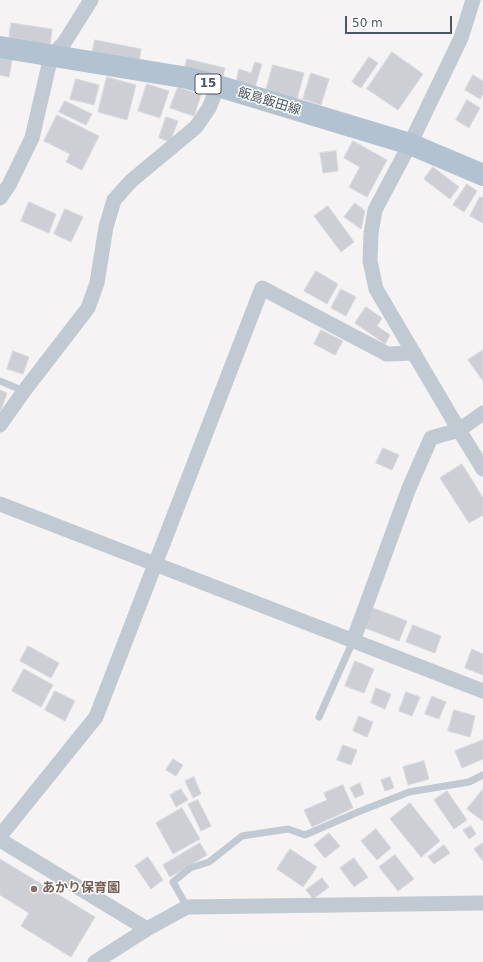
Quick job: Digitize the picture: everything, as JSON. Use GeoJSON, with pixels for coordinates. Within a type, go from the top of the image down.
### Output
{"type":"FeatureCollection","features":[{"type":"Feature","properties":{"kind":"main road","name":"飯島飯田線"},"geometry":{"type":"LineString","coordinates":[[0,47],[188,78],[410,144],[483,175]]}},
{"type":"Feature","properties":{"kind":"street"},"geometry":{"type":"LineString","coordinates":[[0,198],[10,185],[32,138],[50,56],[64,43],[91,0]]}},
{"type":"Feature","properties":{"kind":"street"},"geometry":{"type":"LineString","coordinates":[[473,0],[460,38],[410,144],[375,210],[371,233],[370,261],[376,289],[483,468]]}},
{"type":"Feature","properties":{"kind":"street"},"geometry":{"type":"LineString","coordinates":[[0,425],[24,391],[88,308],[97,283],[106,227],[114,200],[131,181],[196,127],[209,108],[218,86]]}},
{"type":"Feature","properties":{"kind":"street"},"geometry":{"type":"LineString","coordinates":[[0,836],[96,716],[262,288],[387,354],[414,353]]}},
{"type":"Feature","properties":{"kind":"street"},"geometry":{"type":"LineString","coordinates":[[353,641],[409,488],[431,438],[459,430],[483,413]]}},
{"type":"Feature","properties":{"kind":"street"},"geometry":{"type":"LineString","coordinates":[[0,504],[483,691]]}},
{"type":"Feature","properties":{"kind":"street"},"geometry":{"type":"LineString","coordinates":[[0,840],[147,929]]}},
{"type":"Feature","properties":{"kind":"street"},"geometry":{"type":"LineString","coordinates":[[95,962],[147,929],[187,907],[483,903]]}},
{"type":"Feature","properties":{"kind":"lane"},"geometry":{"type":"LineString","coordinates":[[0,381],[24,391]]}},
{"type":"Feature","properties":{"kind":"lane"},"geometry":{"type":"LineString","coordinates":[[319,717],[353,641]]}},
{"type":"Feature","properties":{"kind":"lane"},"geometry":{"type":"LineString","coordinates":[[187,907],[174,882],[190,868],[209,862],[242,836],[288,829],[305,835],[409,792],[469,782],[483,775]]}},
{"type":"Feature","properties":{"kind":"building"},"geometry":{"type":"Polygon","coordinates":[[[11,23],[52,29],[50,46],[9,40],[11,23]]]}},
{"type":"Feature","properties":{"kind":"building"},"geometry":{"type":"Polygon","coordinates":[[[95,40],[141,49],[139,63],[92,53],[95,40]]]}},
{"type":"Feature","properties":{"kind":"building"},"geometry":{"type":"Polygon","coordinates":[[[392,52],[423,74],[398,110],[367,89],[392,52]]]}},
{"type":"Feature","properties":{"kind":"building"},"geometry":{"type":"Polygon","coordinates":[[[369,57],[378,63],[361,88],[352,82],[369,57]]]}},
{"type":"Feature","properties":{"kind":"building"},"geometry":{"type":"Polygon","coordinates":[[[0,58],[12,60],[9,77],[0,75],[0,58]]]}},
{"type":"Feature","properties":{"kind":"building"},"geometry":{"type":"Polygon","coordinates":[[[187,59],[225,68],[222,80],[184,71],[187,59]]]}},
{"type":"Feature","properties":{"kind":"building"},"geometry":{"type":"Polygon","coordinates":[[[255,62],[262,64],[255,87],[236,82],[239,69],[251,73],[255,62]]]}},
{"type":"Feature","properties":{"kind":"building"},"geometry":{"type":"Polygon","coordinates":[[[273,65],[304,73],[297,99],[266,90],[273,65]]]}},
{"type":"Feature","properties":{"kind":"building"},"geometry":{"type":"Polygon","coordinates":[[[311,73],[329,79],[321,105],[303,99],[311,73]]]}},
{"type":"Feature","properties":{"kind":"building"},"geometry":{"type":"Polygon","coordinates":[[[473,75],[483,81],[483,94],[480,99],[465,90],[473,75]]]}},
{"type":"Feature","properties":{"kind":"building"},"geometry":{"type":"Polygon","coordinates":[[[107,77],[136,85],[127,120],[98,112],[107,77]]]}},
{"type":"Feature","properties":{"kind":"building"},"geometry":{"type":"Polygon","coordinates":[[[76,79],[99,85],[94,105],[70,99],[76,79]]]}},
{"type":"Feature","properties":{"kind":"building"},"geometry":{"type":"Polygon","coordinates":[[[147,84],[169,91],[160,118],[138,111],[147,84]]]}},
{"type":"Feature","properties":{"kind":"building"},"geometry":{"type":"Polygon","coordinates":[[[178,87],[201,95],[194,116],[170,108],[178,87]]]}},
{"type":"Feature","properties":{"kind":"building"},"geometry":{"type":"Polygon","coordinates":[[[467,100],[480,108],[469,128],[456,120],[467,100]]]}},
{"type":"Feature","properties":{"kind":"building"},"geometry":{"type":"Polygon","coordinates":[[[65,101],[92,114],[86,125],[59,112],[65,101]]]}},
{"type":"Feature","properties":{"kind":"building"},"geometry":{"type":"Polygon","coordinates":[[[57,115],[99,136],[82,170],[66,162],[70,154],[44,141],[57,115]]]}},
{"type":"Feature","properties":{"kind":"building"},"geometry":{"type":"Polygon","coordinates":[[[166,117],[178,121],[170,142],[159,138],[166,117]]]}},
{"type":"Feature","properties":{"kind":"building"},"geometry":{"type":"Polygon","coordinates":[[[353,141],[387,160],[367,197],[349,187],[360,167],[344,158],[353,141]]]}},
{"type":"Feature","properties":{"kind":"building"},"geometry":{"type":"Polygon","coordinates":[[[336,151],[338,171],[323,173],[320,153],[336,151]]]}},
{"type":"Feature","properties":{"kind":"building"},"geometry":{"type":"Polygon","coordinates":[[[433,167],[459,187],[450,199],[424,179],[433,167]]]}},
{"type":"Feature","properties":{"kind":"building"},"geometry":{"type":"Polygon","coordinates":[[[467,184],[477,191],[464,212],[453,205],[467,184]]]}},
{"type":"Feature","properties":{"kind":"building"},"geometry":{"type":"Polygon","coordinates":[[[480,197],[483,198],[483,223],[470,216],[480,197]]]}},
{"type":"Feature","properties":{"kind":"building"},"geometry":{"type":"Polygon","coordinates":[[[29,202],[56,214],[49,233],[21,221],[29,202]]]}},
{"type":"Feature","properties":{"kind":"building"},"geometry":{"type":"Polygon","coordinates":[[[355,203],[365,211],[361,229],[344,217],[355,203]]]}},
{"type":"Feature","properties":{"kind":"building"},"geometry":{"type":"Polygon","coordinates":[[[328,206],[354,242],[341,252],[314,216],[328,206]]]}},
{"type":"Feature","properties":{"kind":"building"},"geometry":{"type":"Polygon","coordinates":[[[65,209],[83,217],[71,242],[54,234],[65,209]]]}},
{"type":"Feature","properties":{"kind":"building"},"geometry":{"type":"Polygon","coordinates":[[[316,271],[338,284],[327,304],[304,291],[316,271]]]}},
{"type":"Feature","properties":{"kind":"building"},"geometry":{"type":"Polygon","coordinates":[[[341,289],[356,297],[346,316],[331,308],[341,289]]]}},
{"type":"Feature","properties":{"kind":"building"},"geometry":{"type":"Polygon","coordinates":[[[366,307],[382,318],[377,326],[390,335],[385,344],[355,323],[366,307]]]}},
{"type":"Feature","properties":{"kind":"building"},"geometry":{"type":"Polygon","coordinates":[[[321,330],[343,341],[335,355],[314,344],[321,330]]]}},
{"type":"Feature","properties":{"kind":"building"},"geometry":{"type":"Polygon","coordinates":[[[483,350],[483,381],[468,360],[483,350]]]}},
{"type":"Feature","properties":{"kind":"building"},"geometry":{"type":"Polygon","coordinates":[[[13,351],[29,357],[23,374],[7,369],[13,351]]]}},
{"type":"Feature","properties":{"kind":"building"},"geometry":{"type":"Polygon","coordinates":[[[0,390],[7,393],[1,410],[0,410],[0,390]]]}},
{"type":"Feature","properties":{"kind":"building"},"geometry":{"type":"Polygon","coordinates":[[[383,448],[399,455],[392,470],[376,463],[383,448]]]}},
{"type":"Feature","properties":{"kind":"building"},"geometry":{"type":"Polygon","coordinates":[[[462,464],[483,498],[483,515],[469,523],[440,478],[462,464]]]}},
{"type":"Feature","properties":{"kind":"building"},"geometry":{"type":"Polygon","coordinates":[[[373,608],[407,621],[399,641],[365,628],[373,608]]]}},
{"type":"Feature","properties":{"kind":"building"},"geometry":{"type":"Polygon","coordinates":[[[413,625],[441,636],[435,653],[406,642],[413,625]]]}},
{"type":"Feature","properties":{"kind":"building"},"geometry":{"type":"Polygon","coordinates":[[[28,646],[59,663],[51,678],[20,661],[28,646]]]}},
{"type":"Feature","properties":{"kind":"building"},"geometry":{"type":"Polygon","coordinates":[[[472,649],[483,654],[483,675],[465,668],[472,649]]]}},
{"type":"Feature","properties":{"kind":"building"},"geometry":{"type":"Polygon","coordinates":[[[355,661],[374,669],[364,693],[345,686],[355,661]]]}},
{"type":"Feature","properties":{"kind":"building"},"geometry":{"type":"Polygon","coordinates":[[[24,669],[53,685],[41,707],[12,691],[24,669]]]}},
{"type":"Feature","properties":{"kind":"building"},"geometry":{"type":"Polygon","coordinates":[[[376,688],[391,694],[385,709],[371,703],[376,688]]]}},
{"type":"Feature","properties":{"kind":"building"},"geometry":{"type":"Polygon","coordinates":[[[55,691],[75,701],[65,721],[45,710],[55,691]]]}},
{"type":"Feature","properties":{"kind":"building"},"geometry":{"type":"Polygon","coordinates":[[[406,692],[420,697],[412,716],[399,711],[406,692]]]}},
{"type":"Feature","properties":{"kind":"building"},"geometry":{"type":"Polygon","coordinates":[[[432,696],[446,702],[439,719],[425,714],[432,696]]]}},
{"type":"Feature","properties":{"kind":"building"},"geometry":{"type":"Polygon","coordinates":[[[454,710],[475,716],[470,737],[448,731],[454,710]]]}},
{"type":"Feature","properties":{"kind":"building"},"geometry":{"type":"Polygon","coordinates":[[[359,716],[373,722],[367,737],[353,731],[359,716]]]}},
{"type":"Feature","properties":{"kind":"building"},"geometry":{"type":"Polygon","coordinates":[[[483,740],[483,759],[462,768],[455,751],[483,740]]]}},
{"type":"Feature","properties":{"kind":"building"},"geometry":{"type":"Polygon","coordinates":[[[343,745],[357,750],[351,765],[337,760],[343,745]]]}},
{"type":"Feature","properties":{"kind":"building"},"geometry":{"type":"Polygon","coordinates":[[[173,759],[183,765],[176,776],[166,770],[173,759]]]}},
{"type":"Feature","properties":{"kind":"building"},"geometry":{"type":"Polygon","coordinates":[[[424,761],[429,779],[408,785],[403,767],[424,761]]]}},
{"type":"Feature","properties":{"kind":"building"},"geometry":{"type":"Polygon","coordinates":[[[194,777],[201,794],[193,798],[185,781],[194,777]]]}},
{"type":"Feature","properties":{"kind":"building"},"geometry":{"type":"Polygon","coordinates":[[[390,777],[394,788],[385,791],[381,780],[390,777]]]}},
{"type":"Feature","properties":{"kind":"building"},"geometry":{"type":"Polygon","coordinates":[[[360,783],[364,794],[355,798],[350,788],[360,783]]]}},
{"type":"Feature","properties":{"kind":"building"},"geometry":{"type":"Polygon","coordinates":[[[343,785],[353,808],[312,827],[304,810],[327,800],[324,793],[343,785]]]}},
{"type":"Feature","properties":{"kind":"building"},"geometry":{"type":"Polygon","coordinates":[[[181,789],[188,800],[176,807],[170,795],[181,789]]]}},
{"type":"Feature","properties":{"kind":"building"},"geometry":{"type":"Polygon","coordinates":[[[483,789],[483,821],[467,809],[483,789]]]}},
{"type":"Feature","properties":{"kind":"building"},"geometry":{"type":"Polygon","coordinates":[[[447,791],[467,820],[454,829],[434,800],[447,791]]]}},
{"type":"Feature","properties":{"kind":"building"},"geometry":{"type":"Polygon","coordinates":[[[198,800],[211,826],[201,831],[188,804],[198,800]]]}},
{"type":"Feature","properties":{"kind":"building"},"geometry":{"type":"Polygon","coordinates":[[[410,803],[440,841],[421,857],[390,819],[410,803]]]}},
{"type":"Feature","properties":{"kind":"building"},"geometry":{"type":"Polygon","coordinates":[[[182,808],[200,839],[173,854],[156,823],[182,808]]]}},
{"type":"Feature","properties":{"kind":"building"},"geometry":{"type":"Polygon","coordinates":[[[471,826],[476,834],[469,839],[463,830],[471,826]]]}},
{"type":"Feature","properties":{"kind":"building"},"geometry":{"type":"Polygon","coordinates":[[[376,829],[391,848],[377,860],[361,841],[376,829]]]}},
{"type":"Feature","properties":{"kind":"building"},"geometry":{"type":"Polygon","coordinates":[[[329,833],[340,846],[325,858],[314,845],[329,833]]]}},
{"type":"Feature","properties":{"kind":"building"},"geometry":{"type":"Polygon","coordinates":[[[200,843],[207,855],[170,877],[163,865],[200,843]]]}},
{"type":"Feature","properties":{"kind":"building"},"geometry":{"type":"Polygon","coordinates":[[[483,843],[483,861],[474,849],[483,843]]]}},
{"type":"Feature","properties":{"kind":"building"},"geometry":{"type":"Polygon","coordinates":[[[444,845],[450,853],[434,864],[428,857],[444,845]]]}},
{"type":"Feature","properties":{"kind":"building"},"geometry":{"type":"Polygon","coordinates":[[[290,849],[317,867],[303,887],[277,869],[290,849]]]}},
{"type":"Feature","properties":{"kind":"building"},"geometry":{"type":"Polygon","coordinates":[[[395,855],[414,879],[398,891],[379,867],[395,855]]]}},
{"type":"Feature","properties":{"kind":"building"},"geometry":{"type":"Polygon","coordinates":[[[148,857],[163,880],[151,889],[135,866],[148,857]]]}},
{"type":"Feature","properties":{"kind":"building"},"geometry":{"type":"Polygon","coordinates":[[[354,858],[368,877],[354,887],[340,868],[354,858]]]}},
{"type":"Feature","properties":{"kind":"building"},"geometry":{"type":"Polygon","coordinates":[[[0,859],[95,917],[71,957],[21,926],[29,913],[0,895],[0,859]]]}},
{"type":"Feature","properties":{"kind":"building"},"geometry":{"type":"Polygon","coordinates":[[[322,878],[329,887],[313,899],[306,890],[322,878]]]}},
{"type":"Feature","properties":{"kind":"place","name":"あかり保育園"},"geometry":{"type":"Point","coordinates":[34,889]}}]}
